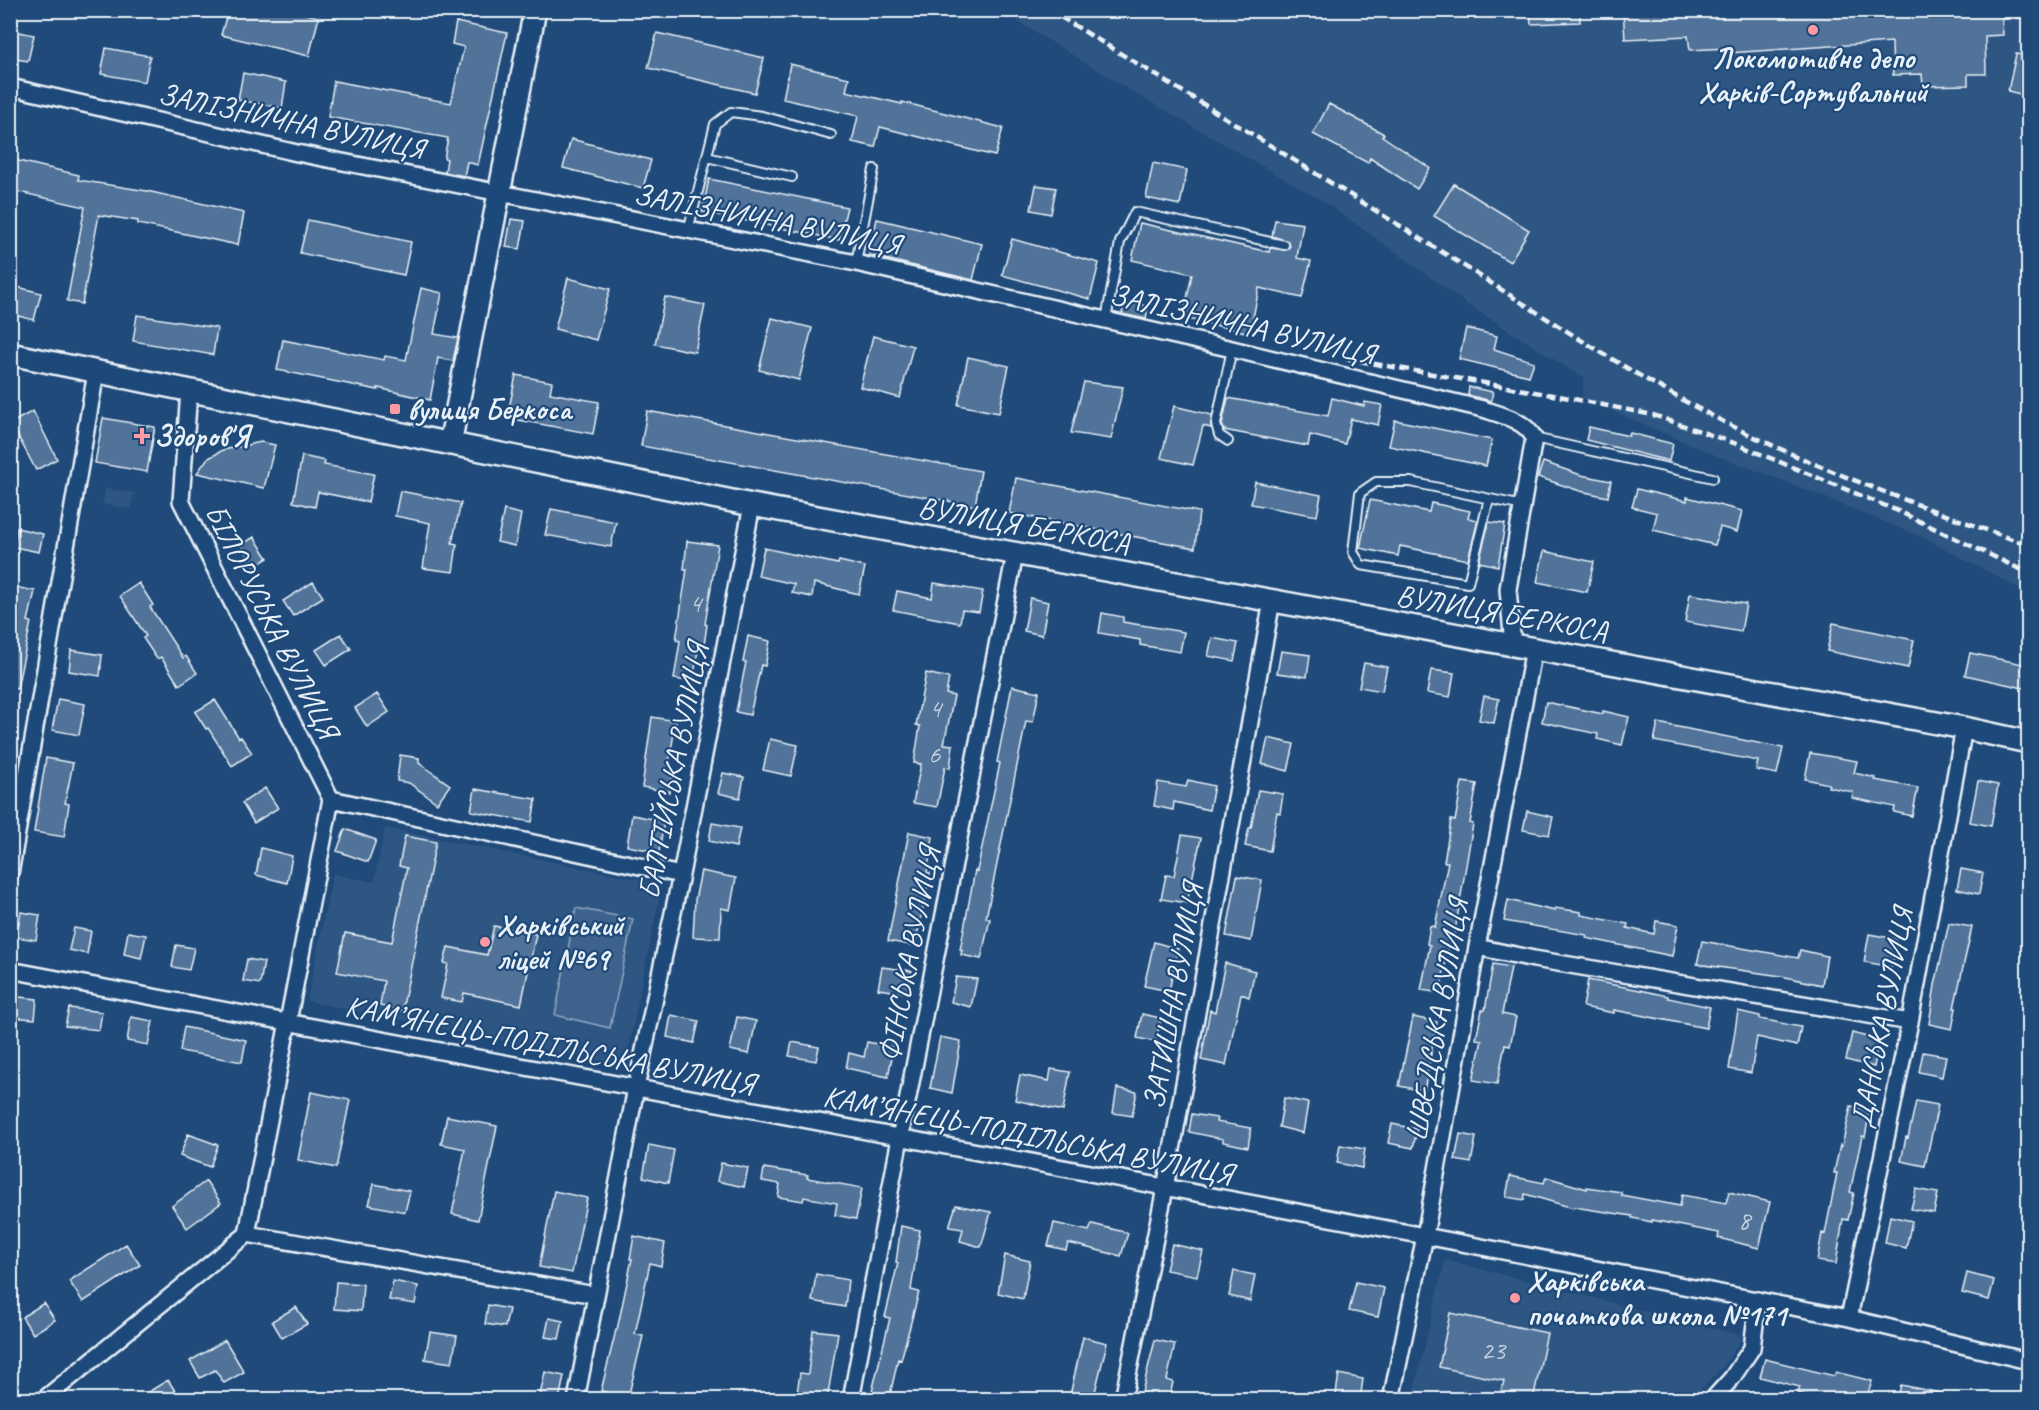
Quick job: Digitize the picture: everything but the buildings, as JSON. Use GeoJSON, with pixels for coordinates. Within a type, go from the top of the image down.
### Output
{"type":"FeatureCollection","features":[{"type":"Feature","properties":{"kind":"street"},"geometry":{"type":"LineString","coordinates":[[450,444],[535,10]]}},
{"type":"Feature","properties":{"kind":"street","name":"ЗАЛІЗНИЧНА ВУЛИЦЯ"},"geometry":{"type":"LineString","coordinates":[[10,87],[297,153],[856,263],[1232,349],[1483,409],[1524,425],[1534,438]]}},
{"type":"Feature","properties":{"kind":"street","name":"ВУЛИЦЯ БЕРКОСА"},"geometry":{"type":"LineString","coordinates":[[10,354],[752,505],[1964,728],[2028,742]]}},
{"type":"Feature","properties":{"kind":"street"},"geometry":{"type":"LineString","coordinates":[[10,874],[96,372]]}},
{"type":"Feature","properties":{"kind":"street","name":"БІЛОРУСЬКА ВУЛИЦЯ"},"geometry":{"type":"LineString","coordinates":[[189,392],[182,501],[331,799]]}},
{"type":"Feature","properties":{"kind":"street"},"geometry":{"type":"LineString","coordinates":[[1513,646],[1508,589],[1534,438]]}},
{"type":"Feature","properties":{"kind":"street","name":"БАЛТІЙСЬКА ВУЛИЦЯ"},"geometry":{"type":"LineString","coordinates":[[576,1400],[752,505]]}},
{"type":"Feature","properties":{"kind":"street","name":"ФІНСЬКА ВУЛИЦЯ"},"geometry":{"type":"LineString","coordinates":[[851,1400],[1015,554]]}},
{"type":"Feature","properties":{"kind":"street","name":"ЗАТИШНА ВУЛИЦЯ"},"geometry":{"type":"LineString","coordinates":[[1123,1400],[1165,1188],[1272,601]]}},
{"type":"Feature","properties":{"kind":"street","name":"ШВЕДСЬКА ВУЛИЦЯ"},"geometry":{"type":"LineString","coordinates":[[1391,1400],[1425,1236],[1534,649]]}},
{"type":"Feature","properties":{"kind":"street","name":"ДАНСЬКА ВУЛИЦЯ"},"geometry":{"type":"LineString","coordinates":[[1849,1318],[1910,1022],[1964,728]]}},
{"type":"Feature","properties":{"kind":"street"},"geometry":{"type":"LineString","coordinates":[[44,1400],[247,1233],[331,799],[681,875]]}},
{"type":"Feature","properties":{"kind":"street"},"geometry":{"type":"LineString","coordinates":[[1477,947],[1546,961],[1910,1022]]}},
{"type":"Feature","properties":{"kind":"street","name":"КАМ’ЯНЕЦЬ-ПОДІЛЬСЬКА ВУЛИЦЯ"},"geometry":{"type":"LineString","coordinates":[[10,970],[1758,1300],[1849,1318],[2028,1361]]}},
{"type":"Feature","properties":{"kind":"street"},"geometry":{"type":"LineString","coordinates":[[247,1233],[595,1295]]}},
{"type":"Feature","properties":{"kind":"street"},"geometry":{"type":"LineString","coordinates":[[1712,1400],[1732,1378],[1752,1348],[1758,1300]]}},
{"type":"Feature","properties":{"kind":"lane"},"geometry":{"type":"LineString","coordinates":[[688,231],[715,124],[731,112],[762,116],[831,135]]}},
{"type":"Feature","properties":{"kind":"lane"},"geometry":{"type":"LineString","coordinates":[[707,157],[792,177]]}},
{"type":"Feature","properties":{"kind":"lane"},"geometry":{"type":"LineString","coordinates":[[856,263],[874,169]]}},
{"type":"Feature","properties":{"kind":"lane"},"geometry":{"type":"LineString","coordinates":[[1106,320],[1120,242],[1135,212],[1284,245]]}},
{"type":"Feature","properties":{"kind":"lane"},"geometry":{"type":"LineString","coordinates":[[1228,441],[1219,435],[1216,424],[1232,349]]}},
{"type":"Feature","properties":{"kind":"lane"},"geometry":{"type":"LineString","coordinates":[[1534,438],[1713,478]]}},
{"type":"Feature","properties":{"kind":"lane"},"geometry":{"type":"LineString","coordinates":[[1489,499],[1468,583],[1360,565],[1353,552],[1360,493],[1376,482],[1411,482],[1524,506]]}},
{"type":"Feature","properties":{"kind":"shaded area"},"geometry":{"type":"Polygon","coordinates":[[[1001,11],[2028,11],[2028,593],[1926,539],[1715,455],[1582,398],[1584,378],[1468,305],[1323,201],[1133,92],[1001,11]]]}},
{"type":"Feature","properties":{"kind":"shaded area"},"geometry":{"type":"Polygon","coordinates":[[[105,488],[134,493],[131,509],[103,504],[105,488]]]}},
{"type":"Feature","properties":{"kind":"shaded area","name":"Харківський ліцей №69"},"geometry":{"type":"Polygon","coordinates":[[[385,828],[662,884],[625,1066],[307,1001],[333,874],[374,882],[385,828]]]}},
{"type":"Feature","properties":{"kind":"shaded area"},"geometry":{"type":"Polygon","coordinates":[[[576,908],[633,919],[610,1028],[555,1015],[576,908]]]}},
{"type":"Feature","properties":{"kind":"shaded area","name":"Харківська початкова школа №171"},"geometry":{"type":"Polygon","coordinates":[[[1445,1260],[1743,1336],[1723,1367],[1692,1399],[1412,1400],[1445,1260]]]}},
{"type":"Feature","properties":{"kind":"railway"},"geometry":{"type":"LineString","coordinates":[[1049,10],[1344,191],[1582,341],[1690,404],[1800,458],[2028,545]]}},
{"type":"Feature","properties":{"kind":"railway"},"geometry":{"type":"LineString","coordinates":[[2002,18],[2028,16]]}},
{"type":"Feature","properties":{"kind":"railway"},"geometry":{"type":"LineString","coordinates":[[1347,359],[1653,415],[1734,443],[1898,511],[2028,573]]}},
{"type":"Feature","properties":{"kind":"place","name":"Локомотивне депо Харків-Сортувальний"},"geometry":{"type":"Point","coordinates":[1813,30]}},
{"type":"Feature","properties":{"kind":"place","name":"вулиця Беркоса"},"geometry":{"type":"Point","coordinates":[395,409]}},
{"type":"Feature","properties":{"kind":"place","name":"Здоров'Я"},"geometry":{"type":"Point","coordinates":[142,436]}},
{"type":"Feature","properties":{"kind":"place","name":"Харківський ліцей №69"},"geometry":{"type":"Point","coordinates":[485,942]}},
{"type":"Feature","properties":{"kind":"place","name":"Харківська початкова школа №171"},"geometry":{"type":"Point","coordinates":[1515,1298]}}]}
